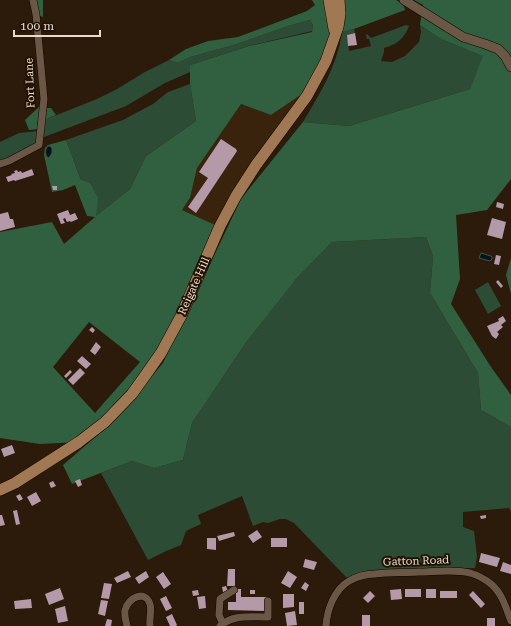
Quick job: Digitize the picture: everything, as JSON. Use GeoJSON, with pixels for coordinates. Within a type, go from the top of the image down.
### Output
{"type":"FeatureCollection","features":[{"type":"Feature","properties":{"kind":"main road","name":"Reigate Hill"},"geometry":{"type":"LineString","coordinates":[[329,0],[335,35]]}},
{"type":"Feature","properties":{"kind":"main road","name":"Reigate Hill"},"geometry":{"type":"LineString","coordinates":[[0,490],[74,445],[105,422],[132,394],[161,353],[181,316],[220,226],[236,196],[256,165],[306,96],[326,61],[338,27],[340,14],[339,0]]}},
{"type":"Feature","properties":{"kind":"street","name":"Fort Lane"},"geometry":{"type":"LineString","coordinates":[[0,164],[9,161],[39,145],[44,99],[36,14],[33,0]]}},
{"type":"Feature","properties":{"kind":"street"},"geometry":{"type":"LineString","coordinates":[[404,0],[463,37],[498,49],[511,67]]}},
{"type":"Feature","properties":{"kind":"street","name":"Gatton Road"},"geometry":{"type":"LineString","coordinates":[[326,626],[328,611],[337,593],[343,586],[356,577],[374,574],[445,571],[469,573],[482,577],[492,584],[508,601],[511,621]]}},
{"type":"Feature","properties":{"kind":"street"},"geometry":{"type":"LineString","coordinates":[[234,590],[220,599],[219,615],[222,625],[229,620],[240,617],[268,617],[268,601]]}},
{"type":"Feature","properties":{"kind":"street"},"geometry":{"type":"LineString","coordinates":[[127,626],[125,616],[127,604],[130,600],[138,596],[143,597],[150,602],[150,626]]}},
{"type":"Feature","properties":{"kind":"shaded area"},"geometry":{"type":"Polygon","coordinates":[[[302,94],[220,226],[182,210],[190,198],[197,168],[241,104],[271,115],[302,94]]]}},
{"type":"Feature","properties":{"kind":"shaded area"},"geometry":{"type":"Polygon","coordinates":[[[48,146],[52,148],[52,153],[49,158],[47,157],[46,153],[48,146]]]}},
{"type":"Feature","properties":{"kind":"shaded area"},"geometry":{"type":"Polygon","coordinates":[[[481,253],[491,256],[492,259],[490,261],[479,258],[481,253]]]}},
{"type":"Feature","properties":{"kind":"green space"},"geometry":{"type":"Polygon","coordinates":[[[34,0],[43,0],[43,17],[38,15],[34,0]]]}},
{"type":"Feature","properties":{"kind":"green space"},"geometry":{"type":"Polygon","coordinates":[[[312,0],[324,0],[335,35],[302,94],[271,115],[241,104],[197,168],[190,198],[182,210],[220,226],[148,371],[79,442],[40,444],[0,438],[0,232],[52,222],[64,244],[95,217],[87,216],[75,185],[63,190],[52,192],[44,155],[45,148],[48,145],[66,140],[81,180],[90,183],[98,198],[96,216],[130,189],[146,156],[196,121],[190,84],[190,65],[249,46],[312,32],[313,25],[310,20],[234,45],[190,57],[178,63],[169,60],[186,49],[208,41],[238,37],[307,11],[315,5],[312,0]],[[89,322],[53,367],[95,413],[140,362],[89,322]]]}},
{"type":"Feature","properties":{"kind":"green space"},"geometry":{"type":"Polygon","coordinates":[[[342,0],[396,0],[403,4],[405,10],[342,32],[342,0]]]}},
{"type":"Feature","properties":{"kind":"green space"},"geometry":{"type":"Polygon","coordinates":[[[414,0],[511,0],[511,179],[487,210],[456,215],[460,279],[451,304],[491,367],[511,395],[511,427],[481,410],[478,373],[430,293],[433,256],[426,237],[332,242],[296,279],[245,344],[192,423],[183,460],[154,468],[132,461],[72,484],[63,465],[114,421],[163,363],[241,199],[303,122],[349,126],[470,89],[483,56],[439,38],[420,25],[423,5],[414,0]]]}},
{"type":"Feature","properties":{"kind":"green space"},"geometry":{"type":"Polygon","coordinates":[[[310,20],[313,25],[312,31],[249,46],[190,65],[190,72],[165,83],[126,106],[44,137],[44,120],[97,99],[169,60],[178,63],[190,57],[234,45],[310,20]]]}},
{"type":"Feature","properties":{"kind":"green space"},"geometry":{"type":"Polygon","coordinates":[[[406,25],[409,26],[402,38],[393,45],[384,48],[381,61],[392,62],[405,56],[419,42],[421,32],[420,25],[439,38],[484,56],[470,89],[349,126],[303,122],[323,88],[331,70],[339,49],[342,32],[354,29],[355,33],[347,35],[349,51],[371,46],[369,39],[367,39],[367,34],[371,38],[406,25]]]}},
{"type":"Feature","properties":{"kind":"green space"},"geometry":{"type":"Polygon","coordinates":[[[190,84],[196,121],[146,156],[130,189],[95,217],[66,140],[123,120],[153,104],[168,92],[190,84]]]}},
{"type":"Feature","properties":{"kind":"green space"},"geometry":{"type":"Polygon","coordinates":[[[40,106],[39,129],[29,130],[25,120],[40,106]]]}},
{"type":"Feature","properties":{"kind":"green space"},"geometry":{"type":"Polygon","coordinates":[[[46,108],[51,108],[56,115],[44,120],[46,108]]]}},
{"type":"Feature","properties":{"kind":"green space"},"geometry":{"type":"Polygon","coordinates":[[[39,131],[37,144],[28,150],[0,161],[0,142],[19,133],[39,131]]]}},
{"type":"Feature","properties":{"kind":"green space"},"geometry":{"type":"Polygon","coordinates":[[[426,237],[433,256],[430,293],[478,373],[481,410],[511,427],[511,512],[509,508],[463,512],[463,527],[474,531],[477,556],[475,568],[382,570],[347,578],[294,523],[286,519],[280,519],[268,523],[263,522],[253,526],[242,496],[198,515],[201,524],[186,531],[181,545],[148,560],[101,473],[132,461],[154,468],[183,460],[192,423],[245,344],[294,281],[332,242],[426,237]]]}},
{"type":"Feature","properties":{"kind":"green space"},"geometry":{"type":"Polygon","coordinates":[[[511,258],[511,294],[506,275],[511,258]]]}},
{"type":"Feature","properties":{"kind":"green space"},"geometry":{"type":"Polygon","coordinates":[[[488,282],[501,306],[488,314],[475,290],[488,282]]]}},
{"type":"Feature","properties":{"kind":"building"},"geometry":{"type":"Polygon","coordinates":[[[355,33],[357,45],[348,46],[347,35],[355,33]]]}},
{"type":"Feature","properties":{"kind":"building"},"geometry":{"type":"Polygon","coordinates":[[[221,139],[237,151],[196,213],[188,207],[208,178],[199,172],[221,139]]]}},
{"type":"Feature","properties":{"kind":"building"},"geometry":{"type":"Polygon","coordinates":[[[32,169],[34,175],[8,182],[6,177],[15,173],[14,171],[21,171],[22,173],[32,169]]]}},
{"type":"Feature","properties":{"kind":"building"},"geometry":{"type":"Polygon","coordinates":[[[52,186],[57,186],[57,190],[53,190],[52,186]]]}},
{"type":"Feature","properties":{"kind":"building"},"geometry":{"type":"Polygon","coordinates":[[[497,202],[504,204],[503,209],[496,207],[497,202]]]}},
{"type":"Feature","properties":{"kind":"building"},"geometry":{"type":"Polygon","coordinates":[[[68,210],[70,215],[75,213],[78,219],[67,222],[65,218],[63,219],[65,223],[61,224],[57,214],[68,210]]]}},
{"type":"Feature","properties":{"kind":"building"},"geometry":{"type":"Polygon","coordinates":[[[8,212],[10,219],[13,219],[15,227],[0,231],[0,214],[8,212]]]}},
{"type":"Feature","properties":{"kind":"building"},"geometry":{"type":"Polygon","coordinates":[[[492,218],[506,222],[502,239],[487,235],[492,218]]]}},
{"type":"Feature","properties":{"kind":"building"},"geometry":{"type":"Polygon","coordinates":[[[496,255],[501,256],[499,265],[494,264],[496,255]]]}},
{"type":"Feature","properties":{"kind":"building"},"geometry":{"type":"Polygon","coordinates":[[[498,280],[503,286],[501,288],[496,282],[498,280]]]}},
{"type":"Feature","properties":{"kind":"building"},"geometry":{"type":"Polygon","coordinates":[[[503,316],[506,321],[501,325],[503,327],[497,332],[499,334],[496,339],[492,336],[487,326],[499,321],[498,319],[503,316]]]}},
{"type":"Feature","properties":{"kind":"building"},"geometry":{"type":"Polygon","coordinates":[[[92,327],[95,330],[93,333],[89,330],[92,327]]]}},
{"type":"Feature","properties":{"kind":"building"},"geometry":{"type":"Polygon","coordinates":[[[96,342],[101,347],[95,355],[90,351],[96,342]]]}},
{"type":"Feature","properties":{"kind":"building"},"geometry":{"type":"Polygon","coordinates":[[[82,356],[91,364],[86,369],[77,361],[82,356]]]}},
{"type":"Feature","properties":{"kind":"building"},"geometry":{"type":"Polygon","coordinates":[[[80,368],[85,373],[73,385],[68,380],[80,368]]]}},
{"type":"Feature","properties":{"kind":"building"},"geometry":{"type":"Polygon","coordinates":[[[70,370],[72,372],[66,378],[64,376],[70,370]]]}},
{"type":"Feature","properties":{"kind":"building"},"geometry":{"type":"Polygon","coordinates":[[[12,445],[15,453],[4,457],[1,449],[12,445]]]}},
{"type":"Feature","properties":{"kind":"building"},"geometry":{"type":"Polygon","coordinates":[[[80,479],[82,485],[78,487],[75,481],[80,479]]]}},
{"type":"Feature","properties":{"kind":"building"},"geometry":{"type":"Polygon","coordinates":[[[53,481],[56,486],[51,488],[49,483],[53,481]]]}},
{"type":"Feature","properties":{"kind":"building"},"geometry":{"type":"Polygon","coordinates":[[[36,492],[41,501],[32,506],[27,497],[36,492]]]}},
{"type":"Feature","properties":{"kind":"building"},"geometry":{"type":"Polygon","coordinates":[[[20,494],[23,499],[19,501],[16,496],[20,494]]]}},
{"type":"Feature","properties":{"kind":"building"},"geometry":{"type":"Polygon","coordinates":[[[17,510],[20,524],[16,525],[13,511],[17,510]]]}},
{"type":"Feature","properties":{"kind":"building"},"geometry":{"type":"Polygon","coordinates":[[[0,515],[2,515],[5,525],[0,526],[0,515]]]}},
{"type":"Feature","properties":{"kind":"building"},"geometry":{"type":"Polygon","coordinates":[[[486,515],[486,518],[481,519],[480,516],[486,515]]]}},
{"type":"Feature","properties":{"kind":"building"},"geometry":{"type":"Polygon","coordinates":[[[257,530],[262,537],[253,543],[248,536],[257,530]]]}},
{"type":"Feature","properties":{"kind":"building"},"geometry":{"type":"Polygon","coordinates":[[[234,532],[235,536],[219,541],[217,536],[234,532]]]}},
{"type":"Feature","properties":{"kind":"building"},"geometry":{"type":"Polygon","coordinates":[[[207,538],[216,538],[216,550],[207,549],[207,538]]]}},
{"type":"Feature","properties":{"kind":"building"},"geometry":{"type":"Polygon","coordinates":[[[271,538],[287,538],[287,547],[271,547],[271,538]]]}},
{"type":"Feature","properties":{"kind":"building"},"geometry":{"type":"Polygon","coordinates":[[[481,553],[500,558],[497,567],[479,562],[481,553]]]}},
{"type":"Feature","properties":{"kind":"building"},"geometry":{"type":"Polygon","coordinates":[[[305,559],[317,562],[314,570],[303,567],[305,559]]]}},
{"type":"Feature","properties":{"kind":"building"},"geometry":{"type":"Polygon","coordinates":[[[503,562],[511,565],[511,574],[500,571],[503,562]]]}},
{"type":"Feature","properties":{"kind":"building"},"geometry":{"type":"Polygon","coordinates":[[[228,569],[235,569],[235,586],[227,586],[228,569]]]}},
{"type":"Feature","properties":{"kind":"building"},"geometry":{"type":"Polygon","coordinates":[[[128,571],[131,577],[117,583],[114,578],[128,571]]]}},
{"type":"Feature","properties":{"kind":"building"},"geometry":{"type":"Polygon","coordinates":[[[146,571],[149,577],[139,584],[135,578],[146,571]]]}},
{"type":"Feature","properties":{"kind":"building"},"geometry":{"type":"Polygon","coordinates":[[[288,571],[297,577],[290,588],[281,583],[288,571]]]}},
{"type":"Feature","properties":{"kind":"building"},"geometry":{"type":"Polygon","coordinates":[[[163,572],[171,584],[164,589],[156,577],[163,572]]]}},
{"type":"Feature","properties":{"kind":"building"},"geometry":{"type":"Polygon","coordinates":[[[305,582],[309,585],[306,591],[301,588],[305,582]]]}},
{"type":"Feature","properties":{"kind":"building"},"geometry":{"type":"Polygon","coordinates":[[[104,583],[112,584],[109,599],[101,598],[104,583]]]}},
{"type":"Feature","properties":{"kind":"building"},"geometry":{"type":"Polygon","coordinates":[[[226,586],[228,591],[223,592],[222,587],[226,586]]]}},
{"type":"Feature","properties":{"kind":"building"},"geometry":{"type":"Polygon","coordinates":[[[60,588],[64,599],[49,605],[45,594],[60,588]]]}},
{"type":"Feature","properties":{"kind":"building"},"geometry":{"type":"Polygon","coordinates":[[[236,589],[241,589],[241,597],[267,597],[267,611],[228,610],[228,602],[236,602],[236,589]]]}},
{"type":"Feature","properties":{"kind":"building"},"geometry":{"type":"Polygon","coordinates":[[[401,589],[402,599],[391,600],[390,590],[401,589]]]}},
{"type":"Feature","properties":{"kind":"building"},"geometry":{"type":"Polygon","coordinates":[[[405,589],[421,589],[421,597],[405,597],[405,589]]]}},
{"type":"Feature","properties":{"kind":"building"},"geometry":{"type":"Polygon","coordinates":[[[426,589],[436,589],[436,598],[426,598],[426,589]]]}},
{"type":"Feature","properties":{"kind":"building"},"geometry":{"type":"Polygon","coordinates":[[[198,590],[199,595],[193,596],[192,591],[198,590]]]}},
{"type":"Feature","properties":{"kind":"building"},"geometry":{"type":"Polygon","coordinates":[[[250,590],[255,590],[255,594],[250,594],[250,590]]]}},
{"type":"Feature","properties":{"kind":"building"},"geometry":{"type":"Polygon","coordinates":[[[370,591],[375,596],[368,603],[363,598],[370,591]]]}},
{"type":"Feature","properties":{"kind":"building"},"geometry":{"type":"Polygon","coordinates":[[[440,591],[457,591],[457,598],[440,598],[440,591]]]}},
{"type":"Feature","properties":{"kind":"building"},"geometry":{"type":"Polygon","coordinates":[[[473,591],[485,604],[481,608],[469,595],[473,591]]]}},
{"type":"Feature","properties":{"kind":"building"},"geometry":{"type":"Polygon","coordinates":[[[283,594],[294,594],[294,607],[283,608],[283,594]]]}},
{"type":"Feature","properties":{"kind":"building"},"geometry":{"type":"Polygon","coordinates":[[[166,596],[172,608],[166,611],[160,599],[166,596]]]}},
{"type":"Feature","properties":{"kind":"building"},"geometry":{"type":"Polygon","coordinates":[[[205,596],[206,608],[199,609],[197,597],[205,596]]]}},
{"type":"Feature","properties":{"kind":"building"},"geometry":{"type":"Polygon","coordinates":[[[31,599],[32,608],[15,609],[14,601],[31,599]]]}},
{"type":"Feature","properties":{"kind":"building"},"geometry":{"type":"Polygon","coordinates":[[[101,600],[108,601],[105,616],[98,614],[101,600]]]}},
{"type":"Feature","properties":{"kind":"building"},"geometry":{"type":"Polygon","coordinates":[[[299,602],[304,602],[304,614],[299,614],[299,602]]]}},
{"type":"Feature","properties":{"kind":"building"},"geometry":{"type":"Polygon","coordinates":[[[65,606],[68,621],[58,623],[55,609],[65,606]]]}},
{"type":"Feature","properties":{"kind":"building"},"geometry":{"type":"Polygon","coordinates":[[[295,611],[297,625],[287,626],[285,613],[295,611]]]}},
{"type":"Feature","properties":{"kind":"building"},"geometry":{"type":"Polygon","coordinates":[[[172,614],[177,625],[176,626],[170,626],[166,617],[172,614]]]}},
{"type":"Feature","properties":{"kind":"building"},"geometry":{"type":"Polygon","coordinates":[[[362,615],[370,615],[370,626],[362,626],[362,615]]]}},
{"type":"Feature","properties":{"kind":"building"},"geometry":{"type":"Polygon","coordinates":[[[487,618],[495,618],[495,626],[487,626],[487,618]]]}},
{"type":"Feature","properties":{"kind":"building"},"geometry":{"type":"Polygon","coordinates":[[[107,619],[112,620],[111,626],[105,626],[107,619]]]}}]}
